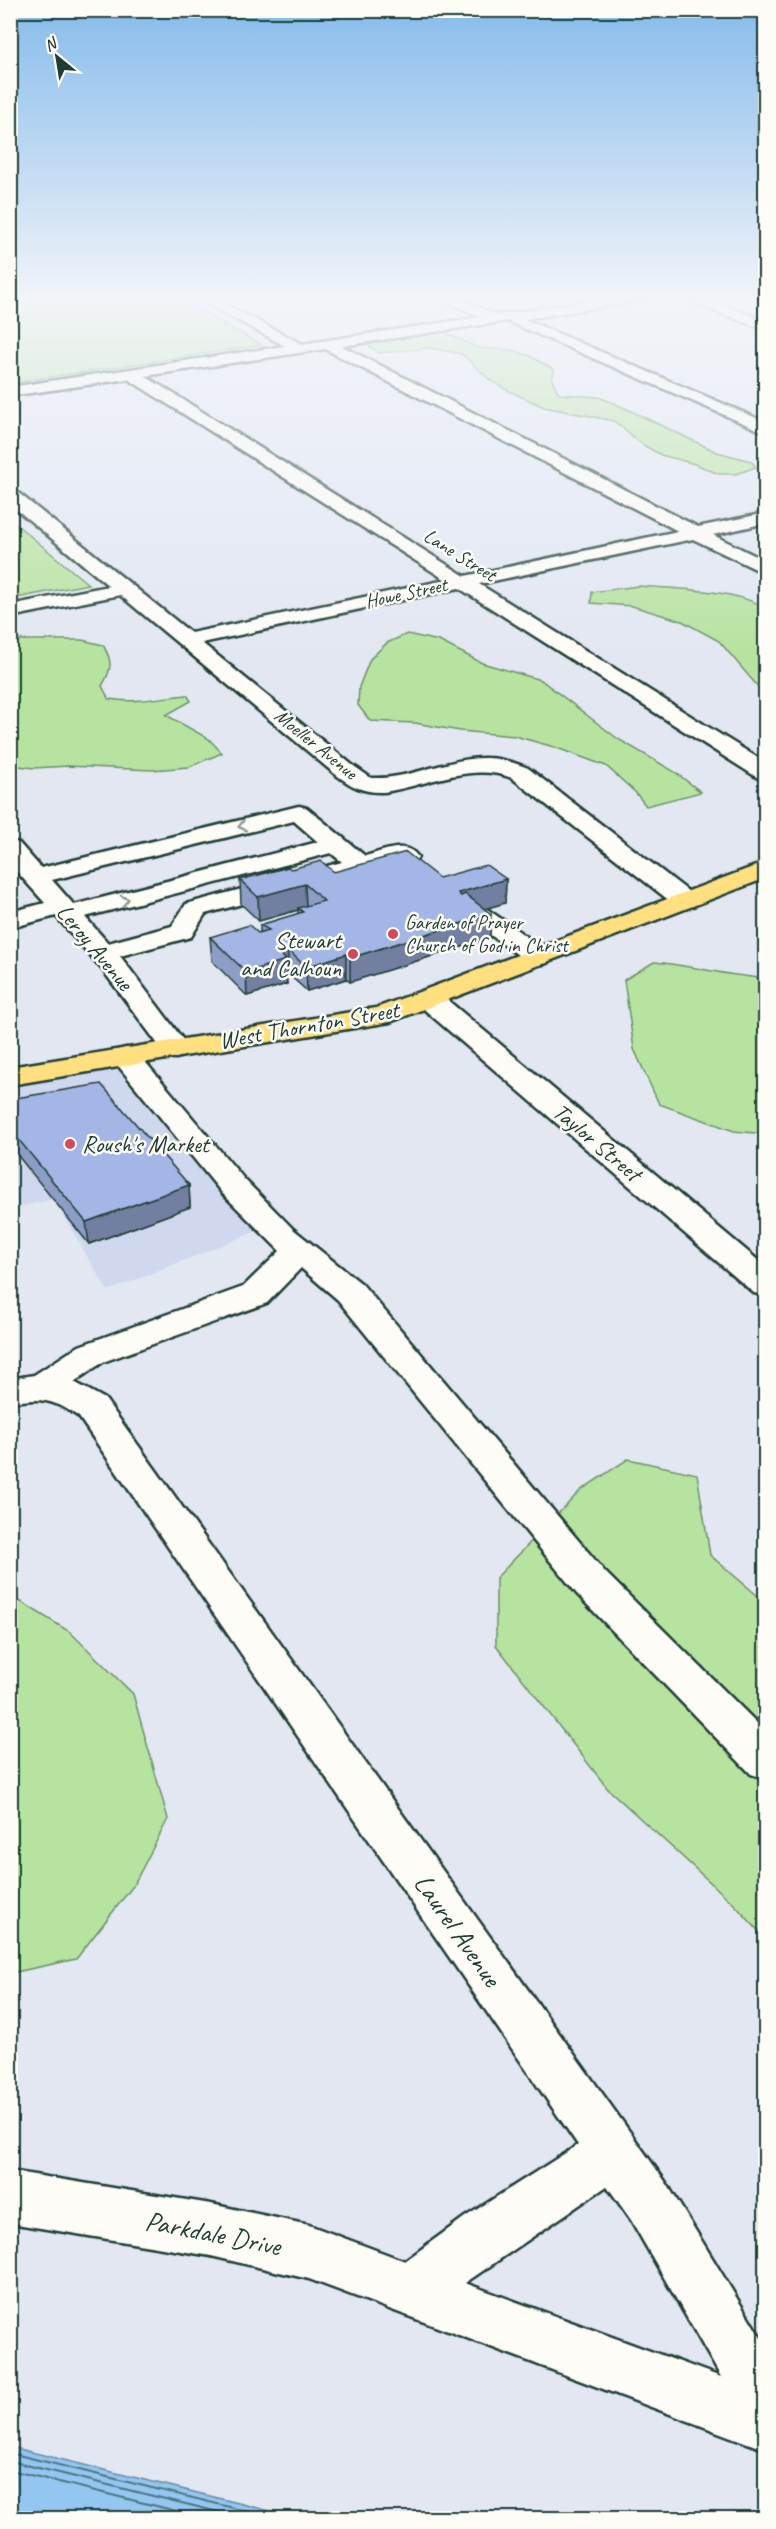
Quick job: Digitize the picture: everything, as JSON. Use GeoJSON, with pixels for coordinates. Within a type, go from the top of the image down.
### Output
{"type":"FeatureCollection","features":[{"type":"Feature","properties":{"kind":"main road","name":"West Thornton Street"},"geometry":{"type":"LineString","coordinates":[[10,1076],[380,1016],[765,869]]}},
{"type":"Feature","properties":{"kind":"street","name":"Lane Street"},"geometry":{"type":"LineString","coordinates":[[194,414],[765,773]]}},
{"type":"Feature","properties":{"kind":"street"},"geometry":{"type":"LineString","coordinates":[[464,414],[765,569]]}},
{"type":"Feature","properties":{"kind":"street"},"geometry":{"type":"LineString","coordinates":[[732,414],[765,428]]}},
{"type":"Feature","properties":{"kind":"street","name":"Moeller Avenue"},"geometry":{"type":"LineString","coordinates":[[15,504],[188,639],[343,769],[362,782],[380,785],[403,782],[459,767],[482,764],[508,767],[520,773],[684,900]]}},
{"type":"Feature","properties":{"kind":"street","name":"Howe Street"},"geometry":{"type":"LineString","coordinates":[[188,639],[765,518]]}},
{"type":"Feature","properties":{"kind":"street"},"geometry":{"type":"LineString","coordinates":[[10,611],[124,589]]}},
{"type":"Feature","properties":{"kind":"street"},"geometry":{"type":"LineString","coordinates":[[35,877],[299,813],[360,865]]}},
{"type":"Feature","properties":{"kind":"street"},"geometry":{"type":"LineString","coordinates":[[10,921],[65,911],[338,844]]}},
{"type":"Feature","properties":{"kind":"street","name":"Leroy Avenue"},"geometry":{"type":"LineString","coordinates":[[10,848],[102,953],[176,1049]]}},
{"type":"Feature","properties":{"kind":"street"},"geometry":{"type":"LineString","coordinates":[[102,953],[182,931],[195,909],[402,854],[427,874]]}},
{"type":"Feature","properties":{"kind":"street"},"geometry":{"type":"LineString","coordinates":[[468,907],[538,957]]}},
{"type":"Feature","properties":{"kind":"street","name":"Taylor Street"},"geometry":{"type":"LineString","coordinates":[[429,999],[765,1285]]}},
{"type":"Feature","properties":{"kind":"street"},"geometry":{"type":"LineString","coordinates":[[126,1057],[233,1186],[282,1236],[350,1292],[531,1514],[591,1583],[754,1746],[765,1761]]}},
{"type":"Feature","properties":{"kind":"street"},"geometry":{"type":"LineString","coordinates":[[26,1389],[91,1354],[255,1295],[300,1250]]}},
{"type":"Feature","properties":{"kind":"street","name":"Laurel Avenue"},"geometry":{"type":"LineString","coordinates":[[26,1389],[73,1394],[92,1408],[649,2202],[765,2400]]}},
{"type":"Feature","properties":{"kind":"street"},"geometry":{"type":"LineString","coordinates":[[411,2289],[484,2236],[613,2152]]}},
{"type":"Feature","properties":{"kind":"street","name":"Parkdale Drive"},"geometry":{"type":"LineString","coordinates":[[10,2198],[212,2230],[309,2252],[765,2422]]}},
{"type":"Feature","properties":{"kind":"shaded area"},"geometry":{"type":"Polygon","coordinates":[[[123,1062],[264,1228],[108,1291],[53,1199],[11,1209],[11,1083],[123,1062]]]}},
{"type":"Feature","properties":{"kind":"green space"},"geometry":{"type":"Polygon","coordinates":[[[579,414],[637,414],[717,452],[751,461],[756,467],[736,474],[719,474],[695,464],[661,455],[643,445],[614,421],[579,414]]]}},
{"type":"Feature","properties":{"kind":"green space"},"geometry":{"type":"Polygon","coordinates":[[[11,520],[88,584],[11,599],[11,520]]]}},
{"type":"Feature","properties":{"kind":"green space"},"geometry":{"type":"Polygon","coordinates":[[[638,586],[722,593],[765,608],[765,691],[759,688],[719,641],[682,621],[632,606],[591,603],[592,592],[638,586]]]}},
{"type":"Feature","properties":{"kind":"green space"},"geometry":{"type":"Polygon","coordinates":[[[407,634],[439,641],[482,663],[541,680],[618,739],[675,772],[701,792],[646,806],[635,792],[606,766],[554,747],[515,736],[460,731],[415,723],[370,721],[358,705],[359,687],[370,659],[387,643],[407,634]]]}},
{"type":"Feature","properties":{"kind":"green space"},"geometry":{"type":"Polygon","coordinates":[[[10,640],[82,640],[103,645],[110,666],[102,686],[109,699],[138,700],[187,695],[191,701],[166,715],[209,739],[222,753],[189,767],[152,770],[68,766],[34,768],[11,765],[10,640]]]}},
{"type":"Feature","properties":{"kind":"green space"},"geometry":{"type":"Polygon","coordinates":[[[654,962],[765,978],[765,1134],[734,1131],[659,1104],[634,1049],[624,980],[654,962]]]}},
{"type":"Feature","properties":{"kind":"green space"},"geometry":{"type":"Polygon","coordinates":[[[628,1459],[697,1474],[710,1555],[765,1602],[765,1938],[735,1905],[608,1789],[496,1645],[496,1578],[581,1490],[628,1459]]]}},
{"type":"Feature","properties":{"kind":"green space"},"geometry":{"type":"Polygon","coordinates":[[[10,1595],[70,1632],[133,1694],[168,1819],[133,1886],[76,1959],[11,1973],[10,1595]]]}},
{"type":"Feature","properties":{"kind":"water"},"geometry":{"type":"Polygon","coordinates":[[[11,2447],[299,2518],[11,2518],[11,2447]]]}},
{"type":"Feature","properties":{"kind":"building"},"geometry":{"type":"Polygon","coordinates":[[[406,852],[439,878],[486,865],[506,879],[458,893],[461,896],[465,894],[491,914],[350,958],[346,954],[306,967],[288,950],[279,953],[286,960],[246,972],[210,937],[249,925],[258,933],[269,930],[260,925],[303,912],[298,908],[324,901],[305,884],[258,897],[240,880],[321,861],[334,872],[406,852]]]}},
{"type":"Feature","properties":{"kind":"building"},"geometry":{"type":"Polygon","coordinates":[[[101,1084],[189,1185],[86,1222],[10,1129],[10,1099],[101,1084]]]}},
{"type":"Feature","properties":{"kind":"place","name":"Garden of Prayer Church of God in Christ"},"geometry":{"type":"Point","coordinates":[393,934]}},
{"type":"Feature","properties":{"kind":"place","name":"Stewart and Calhoun"},"geometry":{"type":"Point","coordinates":[353,954]}},
{"type":"Feature","properties":{"kind":"place","name":"Roush's Market"},"geometry":{"type":"Point","coordinates":[70,1144]}}]}
